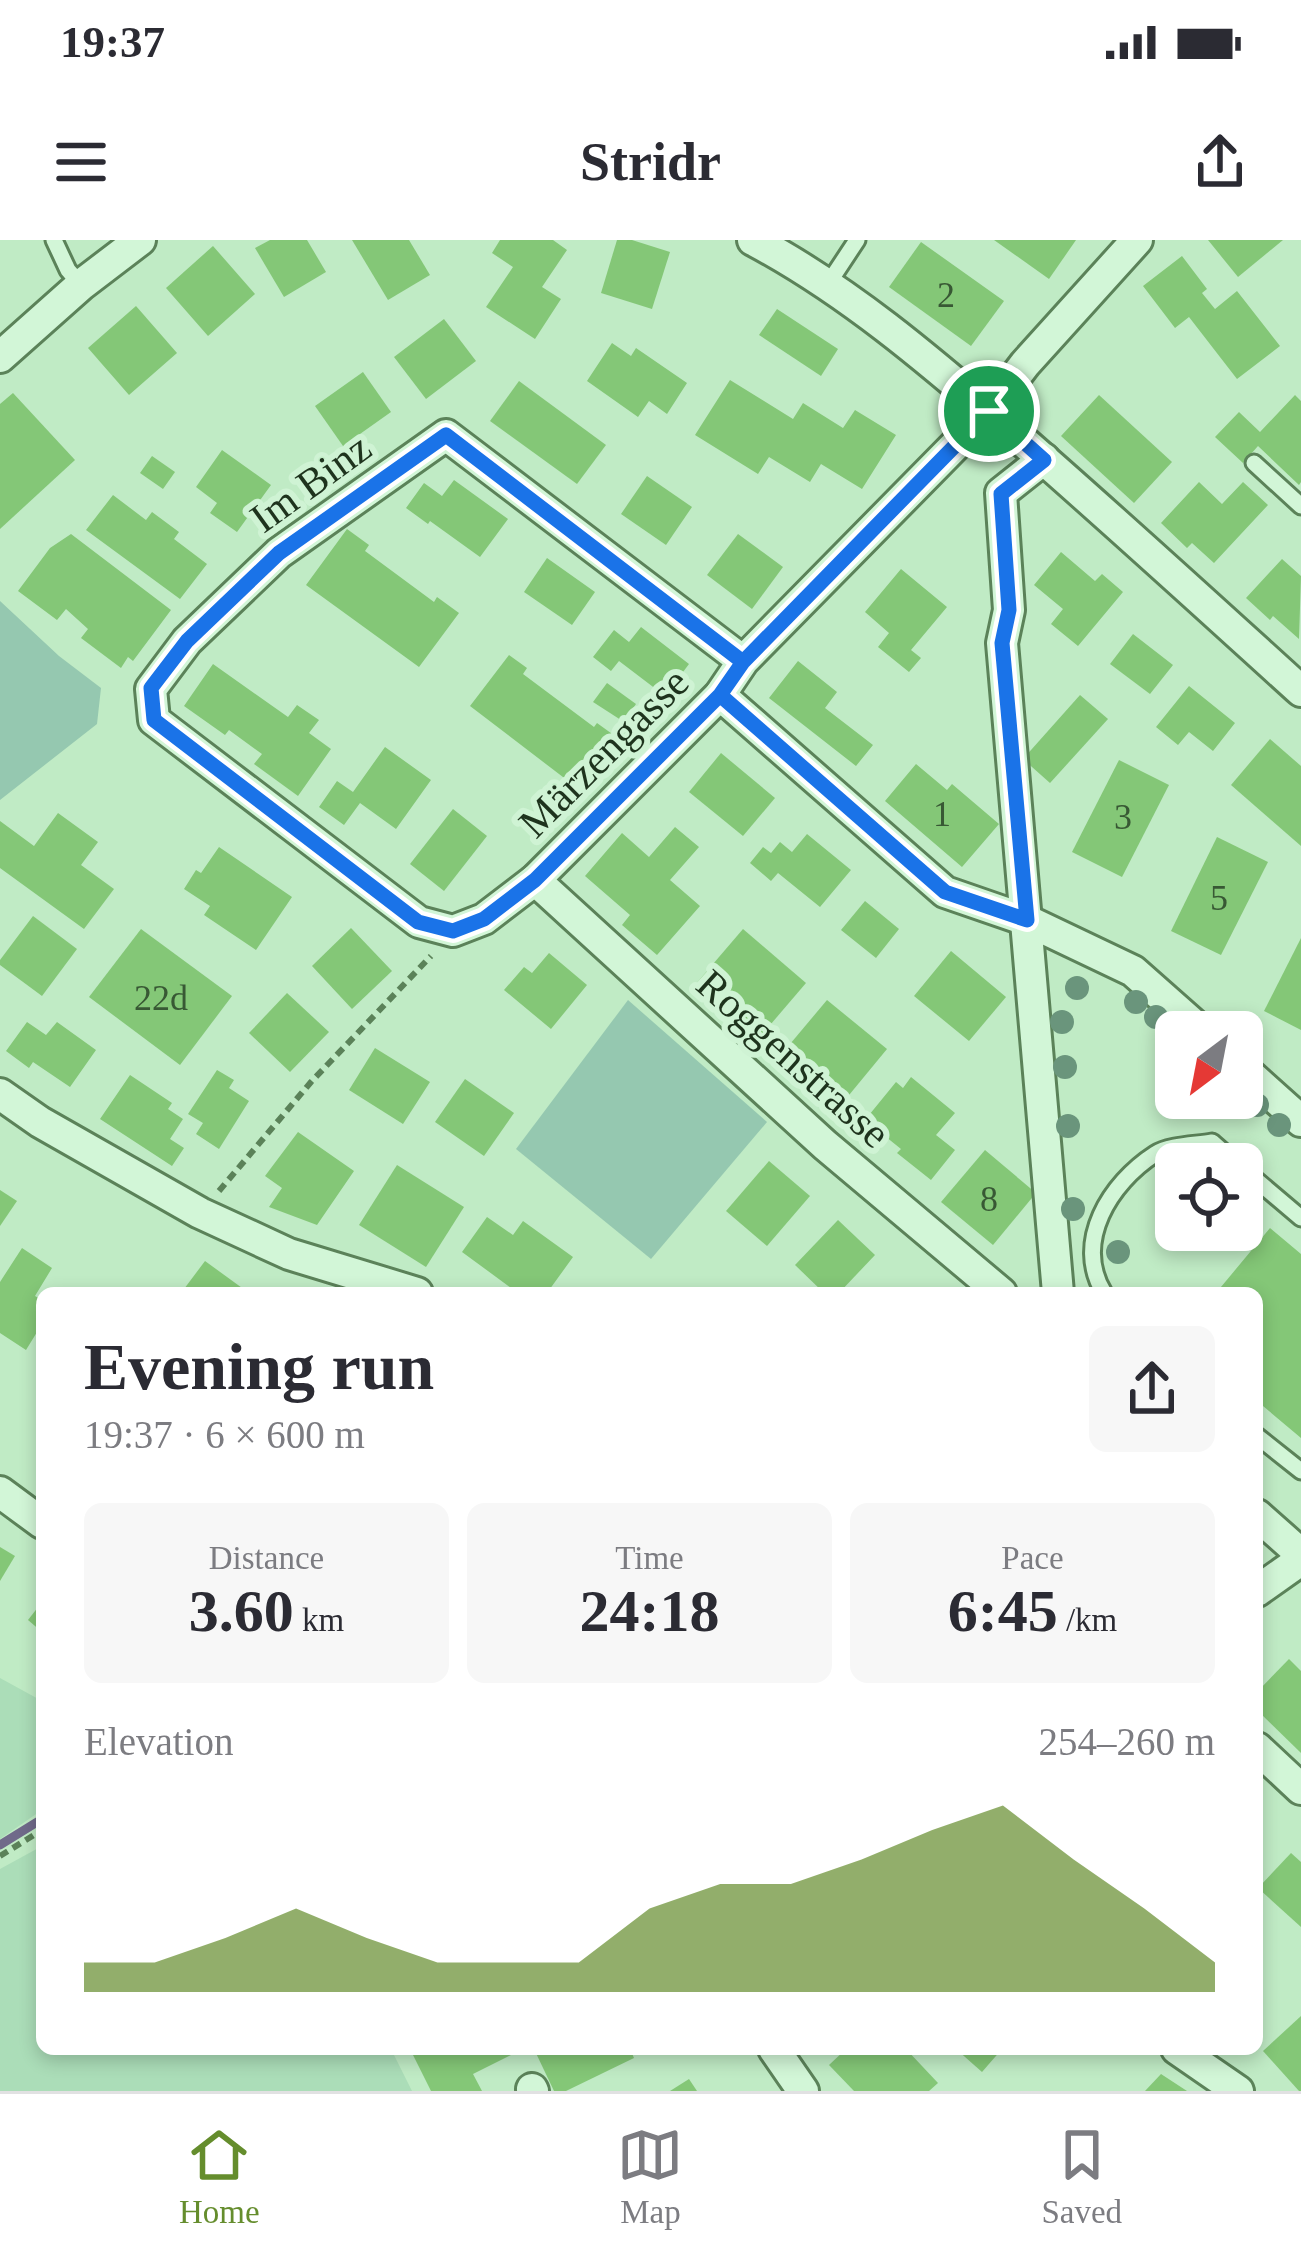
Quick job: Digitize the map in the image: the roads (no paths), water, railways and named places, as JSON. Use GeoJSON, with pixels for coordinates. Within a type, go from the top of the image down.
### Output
{"type":"FeatureCollection","features":[{"type":"Feature","properties":{"kind":"street"},"geometry":{"type":"LineString","coordinates":[[0,357],[140,240]]}},
{"type":"Feature","properties":{"kind":"street"},"geometry":{"type":"LineString","coordinates":[[753,240],[828,284],[932,363],[1301,691]]}},
{"type":"Feature","properties":{"kind":"street","name":"Märzengasse"},"geometry":{"type":"LineString","coordinates":[[453,931],[484,919],[535,880],[720,695],[743,662],[989,411],[1137,240]]}},
{"type":"Feature","properties":{"kind":"street","name":"Im Binz"},"geometry":{"type":"LineString","coordinates":[[453,931],[418,922],[154,720],[151,688],[187,641],[279,553],[446,435],[743,662]]}},
{"type":"Feature","properties":{"kind":"street"},"geometry":{"type":"LineString","coordinates":[[1044,460],[1001,494],[1009,610],[1002,643],[1058,1287]]}},
{"type":"Feature","properties":{"kind":"street"},"geometry":{"type":"LineString","coordinates":[[720,695],[945,892],[1027,920],[1133,971],[1178,1011]]}},
{"type":"Feature","properties":{"kind":"street","name":"Roggenstrasse"},"geometry":{"type":"LineString","coordinates":[[535,880],[826,1145],[994,1287]]}},
{"type":"Feature","properties":{"kind":"street"},"geometry":{"type":"LineString","coordinates":[[1263,1087],[1301,1120]]}},
{"type":"Feature","properties":{"kind":"street"},"geometry":{"type":"LineString","coordinates":[[0,1094],[40,1122],[200,1213],[289,1254],[397,1287]]}},
{"type":"Feature","properties":{"kind":"street"},"geometry":{"type":"LineString","coordinates":[[0,1492],[36,1519]]}},
{"type":"Feature","properties":{"kind":"street"},"geometry":{"type":"LineString","coordinates":[[1263,1522],[1301,1557],[1263,1587]]}},
{"type":"Feature","properties":{"kind":"street"},"geometry":{"type":"LineString","coordinates":[[1263,1754],[1301,1789]]}},
{"type":"Feature","properties":{"kind":"street"},"geometry":{"type":"LineString","coordinates":[[779,2055],[803,2091]]}},
{"type":"Feature","properties":{"kind":"street"},"geometry":{"type":"LineString","coordinates":[[1186,2055],[1238,2091]]}},
{"type":"Feature","properties":{"kind":"lane"},"geometry":{"type":"LineString","coordinates":[[54,240],[81,285]]}},
{"type":"Feature","properties":{"kind":"lane"},"geometry":{"type":"LineString","coordinates":[[828,284],[857,240]]}},
{"type":"Feature","properties":{"kind":"lane"},"geometry":{"type":"LineString","coordinates":[[1254,463],[1301,506]]}},
{"type":"Feature","properties":{"kind":"lane"},"geometry":{"type":"LineString","coordinates":[[1100,1287],[1094,1277],[1092,1240],[1103,1206],[1155,1154]]}},
{"type":"Feature","properties":{"kind":"lane"},"geometry":{"type":"LineString","coordinates":[[1263,1186],[1301,1218]]}},
{"type":"Feature","properties":{"kind":"lane"},"geometry":{"type":"LineString","coordinates":[[1263,1441],[1301,1471]]}},
{"type":"Feature","properties":{"kind":"waterway"},"geometry":{"type":"LineString","coordinates":[[0,1845],[36,1823]]}}]}
